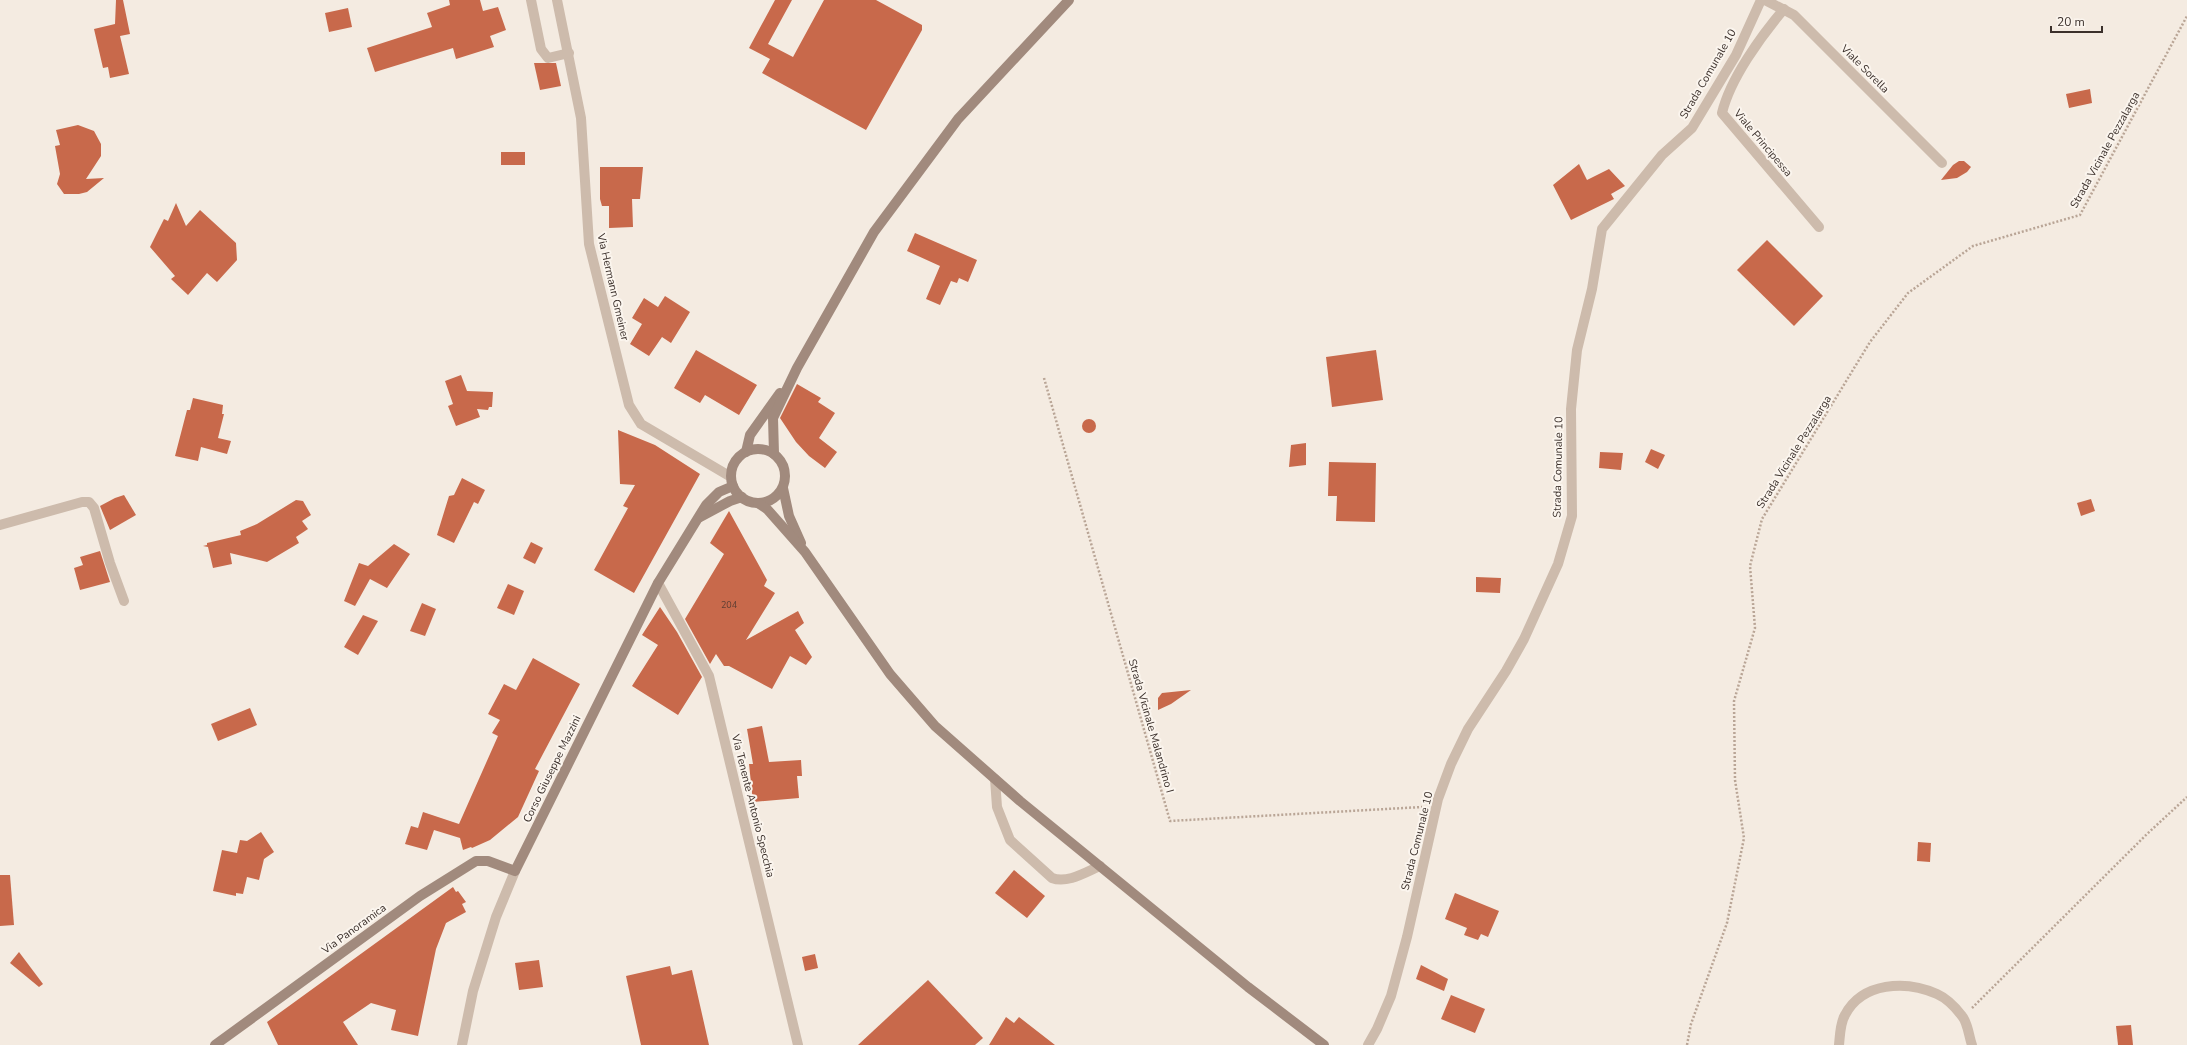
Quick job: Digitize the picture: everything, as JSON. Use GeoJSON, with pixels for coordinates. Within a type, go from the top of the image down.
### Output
{"type":"FeatureCollection","features":[{"type":"Feature","properties":{"kind":"main road"},"geometry":{"type":"LineString","coordinates":[[774,454],[773,418],[797,368],[874,232],[958,119],[1069,0]]}},
{"type":"Feature","properties":{"kind":"main road"},"geometry":{"type":"LineString","coordinates":[[797,368],[750,435],[746,452],[734,465],[732,481],[742,497],[758,503],[767,509],[805,552],[890,674],[935,726],[996,780],[1100,866],[1248,987],[1324,1045]]}},
{"type":"Feature","properties":{"kind":"main road"},"geometry":{"type":"LineString","coordinates":[[746,452],[758,449],[774,454],[780,459],[785,470],[783,488],[788,516],[805,552]]}},
{"type":"Feature","properties":{"kind":"main road","name":"Corso Giuseppe Mazzini"},"geometry":{"type":"LineString","coordinates":[[515,871],[658,583],[706,505],[732,481]]}},
{"type":"Feature","properties":{"kind":"main road"},"geometry":{"type":"LineString","coordinates":[[758,503],[770,501],[783,488]]}},
{"type":"Feature","properties":{"kind":"main road","name":"Corso Giuseppe Mazzini"},"geometry":{"type":"LineString","coordinates":[[698,518],[730,500],[742,497]]}},
{"type":"Feature","properties":{"kind":"main road","name":"Via Panoramica"},"geometry":{"type":"LineString","coordinates":[[215,1045],[420,896],[476,861],[488,861],[515,871]]}},
{"type":"Feature","properties":{"kind":"street"},"geometry":{"type":"LineString","coordinates":[[531,0],[541,49],[548,58],[568,53]]}},
{"type":"Feature","properties":{"kind":"street","name":"Via Hermann Gmeiner"},"geometry":{"type":"LineString","coordinates":[[557,0],[581,118],[589,244],[630,405],[641,424],[732,481]]}},
{"type":"Feature","properties":{"kind":"street","name":"Strada Comunale 10"},"geometry":{"type":"LineString","coordinates":[[1368,1045],[1377,1029],[1393,989],[1407,937],[1437,806],[1452,764],[1468,729],[1506,671],[1520,645],[1560,558],[1572,516],[1571,409],[1577,350],[1592,289],[1602,229],[1662,155],[1692,128],[1736,55],[1761,0]]}},
{"type":"Feature","properties":{"kind":"street","name":"Viale Sorella"},"geometry":{"type":"LineString","coordinates":[[1765,0],[1794,15],[1942,163]]}},
{"type":"Feature","properties":{"kind":"street","name":"Viale Principessa"},"geometry":{"type":"LineString","coordinates":[[1784,9],[1741,70],[1726,97],[1722,113],[1819,227]]}},
{"type":"Feature","properties":{"kind":"street"},"geometry":{"type":"LineString","coordinates":[[0,525],[82,502],[90,502],[94,508],[124,602]]}},
{"type":"Feature","properties":{"kind":"street","name":"Via Tenente Antonio Specchia"},"geometry":{"type":"LineString","coordinates":[[658,583],[709,676],[798,1045]]}},
{"type":"Feature","properties":{"kind":"street"},"geometry":{"type":"LineString","coordinates":[[996,780],[997,807],[1010,840],[1052,878],[1057,880],[1078,876],[1100,866]]}},
{"type":"Feature","properties":{"kind":"street","name":"Corso Giuseppe Mazzini"},"geometry":{"type":"LineString","coordinates":[[462,1045],[473,991],[496,917],[515,871]]}},
{"type":"Feature","properties":{"kind":"street"},"geometry":{"type":"LineString","coordinates":[[1839,1045],[1844,1016],[1852,1004],[1863,994],[1891,986],[1907,986],[1939,994],[1964,1017],[1972,1045]]}},
{"type":"Feature","properties":{"kind":"path","name":"Strada Vicinale Pezzalarga"},"geometry":{"type":"LineString","coordinates":[[1687,1045],[1691,1024],[1727,923],[1744,838],[1735,780],[1734,701],[1755,628],[1750,566],[1762,519],[1870,342],[1908,292],[1973,246],[2080,215],[2187,16]]}},
{"type":"Feature","properties":{"kind":"path","name":"Strada Vicinale Malandrino I"},"geometry":{"type":"LineString","coordinates":[[1044,378],[1170,821],[1437,806]]}},
{"type":"Feature","properties":{"kind":"path"},"geometry":{"type":"LineString","coordinates":[[1964,1017],[2187,796]]}},
{"type":"Feature","properties":{"kind":"building"},"geometry":{"type":"Polygon","coordinates":[[[116,0],[123,0],[130,34],[120,36],[129,74],[110,78],[108,67],[103,68],[94,29],[115,24],[116,0]]]}},
{"type":"Feature","properties":{"kind":"building"},"geometry":{"type":"Polygon","coordinates":[[[449,0],[480,0],[483,11],[498,7],[506,30],[490,36],[494,47],[456,59],[453,48],[375,72],[367,48],[432,27],[427,13],[450,5],[449,0]]]}},
{"type":"Feature","properties":{"kind":"building"},"geometry":{"type":"Polygon","coordinates":[[[775,0],[792,0],[768,44],[793,57],[824,0],[876,0],[922,25],[922,30],[866,130],[762,73],[770,59],[749,48],[775,0]]]}},
{"type":"Feature","properties":{"kind":"building"},"geometry":{"type":"Polygon","coordinates":[[[348,8],[352,27],[329,32],[325,13],[348,8]]]}},
{"type":"Feature","properties":{"kind":"building"},"geometry":{"type":"Polygon","coordinates":[[[534,63],[556,63],[561,86],[540,90],[534,63]]]}},
{"type":"Feature","properties":{"kind":"building"},"geometry":{"type":"Polygon","coordinates":[[[2090,89],[2092,103],[2069,108],[2066,94],[2090,89]]]}},
{"type":"Feature","properties":{"kind":"building"},"geometry":{"type":"Polygon","coordinates":[[[78,125],[94,131],[101,144],[101,156],[86,179],[104,178],[87,192],[79,194],[64,194],[57,184],[60,174],[55,146],[60,145],[56,130],[78,125]]]}},
{"type":"Feature","properties":{"kind":"building"},"geometry":{"type":"Polygon","coordinates":[[[501,152],[525,152],[525,165],[501,165],[501,152]]]}},
{"type":"Feature","properties":{"kind":"building"},"geometry":{"type":"Polygon","coordinates":[[[1959,161],[1964,161],[1971,167],[1967,172],[1957,178],[1941,180],[1953,165],[1959,161]]]}},
{"type":"Feature","properties":{"kind":"building"},"geometry":{"type":"Polygon","coordinates":[[[1579,164],[1587,180],[1609,169],[1625,186],[1611,194],[1614,199],[1571,220],[1553,185],[1579,164]]]}},
{"type":"Feature","properties":{"kind":"building"},"geometry":{"type":"Polygon","coordinates":[[[600,167],[643,167],[640,199],[632,199],[633,227],[609,228],[609,206],[602,206],[600,199],[600,167]]]}},
{"type":"Feature","properties":{"kind":"building"},"geometry":{"type":"Polygon","coordinates":[[[176,203],[186,226],[200,210],[236,243],[237,260],[217,282],[207,273],[188,295],[171,279],[175,276],[150,247],[164,219],[168,221],[176,203]]]}},
{"type":"Feature","properties":{"kind":"building"},"geometry":{"type":"Polygon","coordinates":[[[915,233],[977,260],[968,282],[959,278],[957,283],[951,281],[940,305],[926,299],[940,266],[907,251],[915,233]]]}},
{"type":"Feature","properties":{"kind":"building"},"geometry":{"type":"Polygon","coordinates":[[[1767,240],[1823,296],[1794,326],[1737,270],[1767,240]]]}},
{"type":"Feature","properties":{"kind":"building"},"geometry":{"type":"Polygon","coordinates":[[[665,296],[690,312],[671,343],[662,337],[649,356],[630,344],[642,324],[632,318],[644,298],[658,307],[665,296]]]}},
{"type":"Feature","properties":{"kind":"building"},"geometry":{"type":"Polygon","coordinates":[[[696,350],[757,385],[739,415],[705,395],[700,403],[674,388],[696,350]]]}},
{"type":"Feature","properties":{"kind":"building"},"geometry":{"type":"Polygon","coordinates":[[[1376,350],[1383,400],[1332,407],[1326,357],[1376,350]]]}},
{"type":"Feature","properties":{"kind":"building"},"geometry":{"type":"Polygon","coordinates":[[[461,375],[467,391],[493,392],[492,407],[489,407],[488,410],[477,409],[480,417],[456,426],[448,406],[453,404],[445,381],[461,375]]]}},
{"type":"Feature","properties":{"kind":"building"},"geometry":{"type":"Polygon","coordinates":[[[797,384],[821,398],[818,402],[835,413],[819,438],[837,452],[825,468],[809,456],[796,442],[780,418],[797,384]]]}},
{"type":"Feature","properties":{"kind":"building"},"geometry":{"type":"Polygon","coordinates":[[[193,398],[223,405],[222,414],[224,414],[218,438],[231,441],[227,454],[201,447],[198,461],[175,456],[187,410],[190,410],[193,398]]]}},
{"type":"Feature","properties":{"kind":"building"},"geometry":{"type":"Polygon","coordinates":[[[1089,419],[1094,421],[1096,426],[1094,431],[1089,433],[1084,431],[1082,426],[1084,421],[1089,419]]]}},
{"type":"Feature","properties":{"kind":"building"},"geometry":{"type":"Polygon","coordinates":[[[618,430],[655,445],[700,474],[634,593],[594,570],[628,508],[623,506],[635,485],[620,484],[618,430]]]}},
{"type":"Feature","properties":{"kind":"building"},"geometry":{"type":"Polygon","coordinates":[[[1306,443],[1306,465],[1289,467],[1291,445],[1306,443]]]}},
{"type":"Feature","properties":{"kind":"building"},"geometry":{"type":"Polygon","coordinates":[[[1651,449],[1665,455],[1658,469],[1645,462],[1651,449]]]}},
{"type":"Feature","properties":{"kind":"building"},"geometry":{"type":"Polygon","coordinates":[[[1600,452],[1623,453],[1621,470],[1599,468],[1600,452]]]}},
{"type":"Feature","properties":{"kind":"building"},"geometry":{"type":"Polygon","coordinates":[[[1329,462],[1376,463],[1375,522],[1336,521],[1337,496],[1328,496],[1329,462]]]}},
{"type":"Feature","properties":{"kind":"building"},"geometry":{"type":"Polygon","coordinates":[[[462,478],[485,490],[478,504],[474,502],[454,543],[437,535],[449,496],[454,495],[462,478]]]}},
{"type":"Feature","properties":{"kind":"building"},"geometry":{"type":"Polygon","coordinates":[[[124,495],[136,515],[110,530],[100,506],[124,495]]]}},
{"type":"Feature","properties":{"kind":"building"},"geometry":{"type":"Polygon","coordinates":[[[2091,499],[2095,511],[2081,516],[2077,503],[2091,499]]]}},
{"type":"Feature","properties":{"kind":"building"},"geometry":{"type":"Polygon","coordinates":[[[296,500],[303,501],[311,515],[302,521],[308,529],[296,537],[299,543],[267,562],[230,553],[232,564],[213,568],[208,547],[203,546],[207,545],[207,543],[241,535],[240,531],[257,524],[296,500]]]}},
{"type":"Feature","properties":{"kind":"building"},"geometry":{"type":"Polygon","coordinates":[[[729,511],[767,580],[764,586],[775,593],[746,640],[798,611],[804,623],[795,630],[812,657],[806,665],[790,656],[772,689],[729,666],[724,666],[716,654],[710,664],[685,619],[724,554],[710,543],[729,511]]]}},
{"type":"Feature","properties":{"kind":"building"},"geometry":{"type":"Polygon","coordinates":[[[531,542],[543,548],[535,564],[523,558],[531,542]]]}},
{"type":"Feature","properties":{"kind":"building"},"geometry":{"type":"Polygon","coordinates":[[[394,544],[410,554],[387,588],[370,579],[355,606],[344,601],[359,563],[368,566],[394,544]]]}},
{"type":"Feature","properties":{"kind":"building"},"geometry":{"type":"Polygon","coordinates":[[[100,551],[110,582],[80,590],[74,568],[83,565],[80,557],[100,551]]]}},
{"type":"Feature","properties":{"kind":"building"},"geometry":{"type":"Polygon","coordinates":[[[1476,577],[1501,578],[1500,593],[1476,592],[1476,577]]]}},
{"type":"Feature","properties":{"kind":"building"},"geometry":{"type":"Polygon","coordinates":[[[508,584],[524,591],[514,615],[497,608],[508,584]]]}},
{"type":"Feature","properties":{"kind":"building"},"geometry":{"type":"Polygon","coordinates":[[[422,603],[436,609],[425,636],[410,631],[422,603]]]}},
{"type":"Feature","properties":{"kind":"building"},"geometry":{"type":"Polygon","coordinates":[[[660,607],[677,632],[702,677],[678,715],[632,686],[658,645],[642,635],[660,607]]]}},
{"type":"Feature","properties":{"kind":"building"},"geometry":{"type":"Polygon","coordinates":[[[363,615],[378,621],[358,655],[344,647],[363,615]]]}},
{"type":"Feature","properties":{"kind":"building"},"geometry":{"type":"Polygon","coordinates":[[[533,658],[580,684],[535,769],[539,771],[518,817],[490,840],[472,848],[463,850],[460,838],[434,830],[427,850],[405,844],[411,826],[418,828],[423,812],[459,824],[498,736],[492,733],[500,720],[488,714],[504,684],[516,690],[533,658]]]}},
{"type":"Feature","properties":{"kind":"building"},"geometry":{"type":"Polygon","coordinates":[[[1191,690],[1171,704],[1158,710],[1158,698],[1162,693],[1191,690]]]}},
{"type":"Feature","properties":{"kind":"building"},"geometry":{"type":"Polygon","coordinates":[[[250,708],[257,725],[218,741],[211,724],[250,708]]]}},
{"type":"Feature","properties":{"kind":"building"},"geometry":{"type":"Polygon","coordinates":[[[762,726],[769,762],[801,760],[802,776],[797,776],[799,798],[753,802],[749,764],[753,764],[747,729],[762,726]]]}},
{"type":"Feature","properties":{"kind":"building"},"geometry":{"type":"Polygon","coordinates":[[[261,832],[274,852],[264,859],[259,880],[247,877],[243,894],[236,893],[236,896],[213,891],[222,850],[237,853],[240,840],[247,841],[261,832]]]}},
{"type":"Feature","properties":{"kind":"building"},"geometry":{"type":"Polygon","coordinates":[[[1918,842],[1931,843],[1930,862],[1917,861],[1918,842]]]}},
{"type":"Feature","properties":{"kind":"building"},"geometry":{"type":"Polygon","coordinates":[[[1014,870],[1045,896],[1027,918],[995,893],[1014,870]]]}},
{"type":"Feature","properties":{"kind":"building"},"geometry":{"type":"Polygon","coordinates":[[[0,875],[10,875],[14,925],[0,926],[0,875]]]}},
{"type":"Feature","properties":{"kind":"building"},"geometry":{"type":"Polygon","coordinates":[[[453,887],[466,902],[462,904],[466,912],[446,923],[436,949],[418,1036],[391,1030],[396,1010],[371,1003],[343,1022],[358,1045],[278,1045],[267,1022],[453,887]]]}},
{"type":"Feature","properties":{"kind":"building"},"geometry":{"type":"Polygon","coordinates":[[[1455,893],[1499,911],[1488,937],[1481,934],[1478,940],[1464,935],[1467,928],[1445,919],[1455,893]]]}},
{"type":"Feature","properties":{"kind":"building"},"geometry":{"type":"Polygon","coordinates":[[[19,952],[43,984],[39,987],[10,963],[19,952]]]}},
{"type":"Feature","properties":{"kind":"building"},"geometry":{"type":"Polygon","coordinates":[[[815,954],[818,968],[805,971],[802,957],[815,954]]]}},
{"type":"Feature","properties":{"kind":"building"},"geometry":{"type":"Polygon","coordinates":[[[539,960],[543,987],[519,990],[515,963],[539,960]]]}},
{"type":"Feature","properties":{"kind":"building"},"geometry":{"type":"Polygon","coordinates":[[[1421,965],[1448,979],[1444,991],[1416,979],[1421,965]]]}},
{"type":"Feature","properties":{"kind":"building"},"geometry":{"type":"Polygon","coordinates":[[[670,966],[672,975],[692,970],[709,1045],[641,1045],[626,976],[670,966]]]}},
{"type":"Feature","properties":{"kind":"building"},"geometry":{"type":"Polygon","coordinates":[[[928,980],[983,1038],[975,1045],[858,1045],[928,980]]]}},
{"type":"Feature","properties":{"kind":"building"},"geometry":{"type":"Polygon","coordinates":[[[1451,995],[1485,1009],[1475,1033],[1441,1019],[1451,995]]]}},
{"type":"Feature","properties":{"kind":"building"},"geometry":{"type":"Polygon","coordinates":[[[1006,1017],[1014,1023],[1019,1017],[1055,1045],[989,1045],[1006,1017]]]}},
{"type":"Feature","properties":{"kind":"building"},"geometry":{"type":"Polygon","coordinates":[[[2131,1025],[2133,1045],[2118,1045],[2116,1026],[2131,1025]]]}}]}
